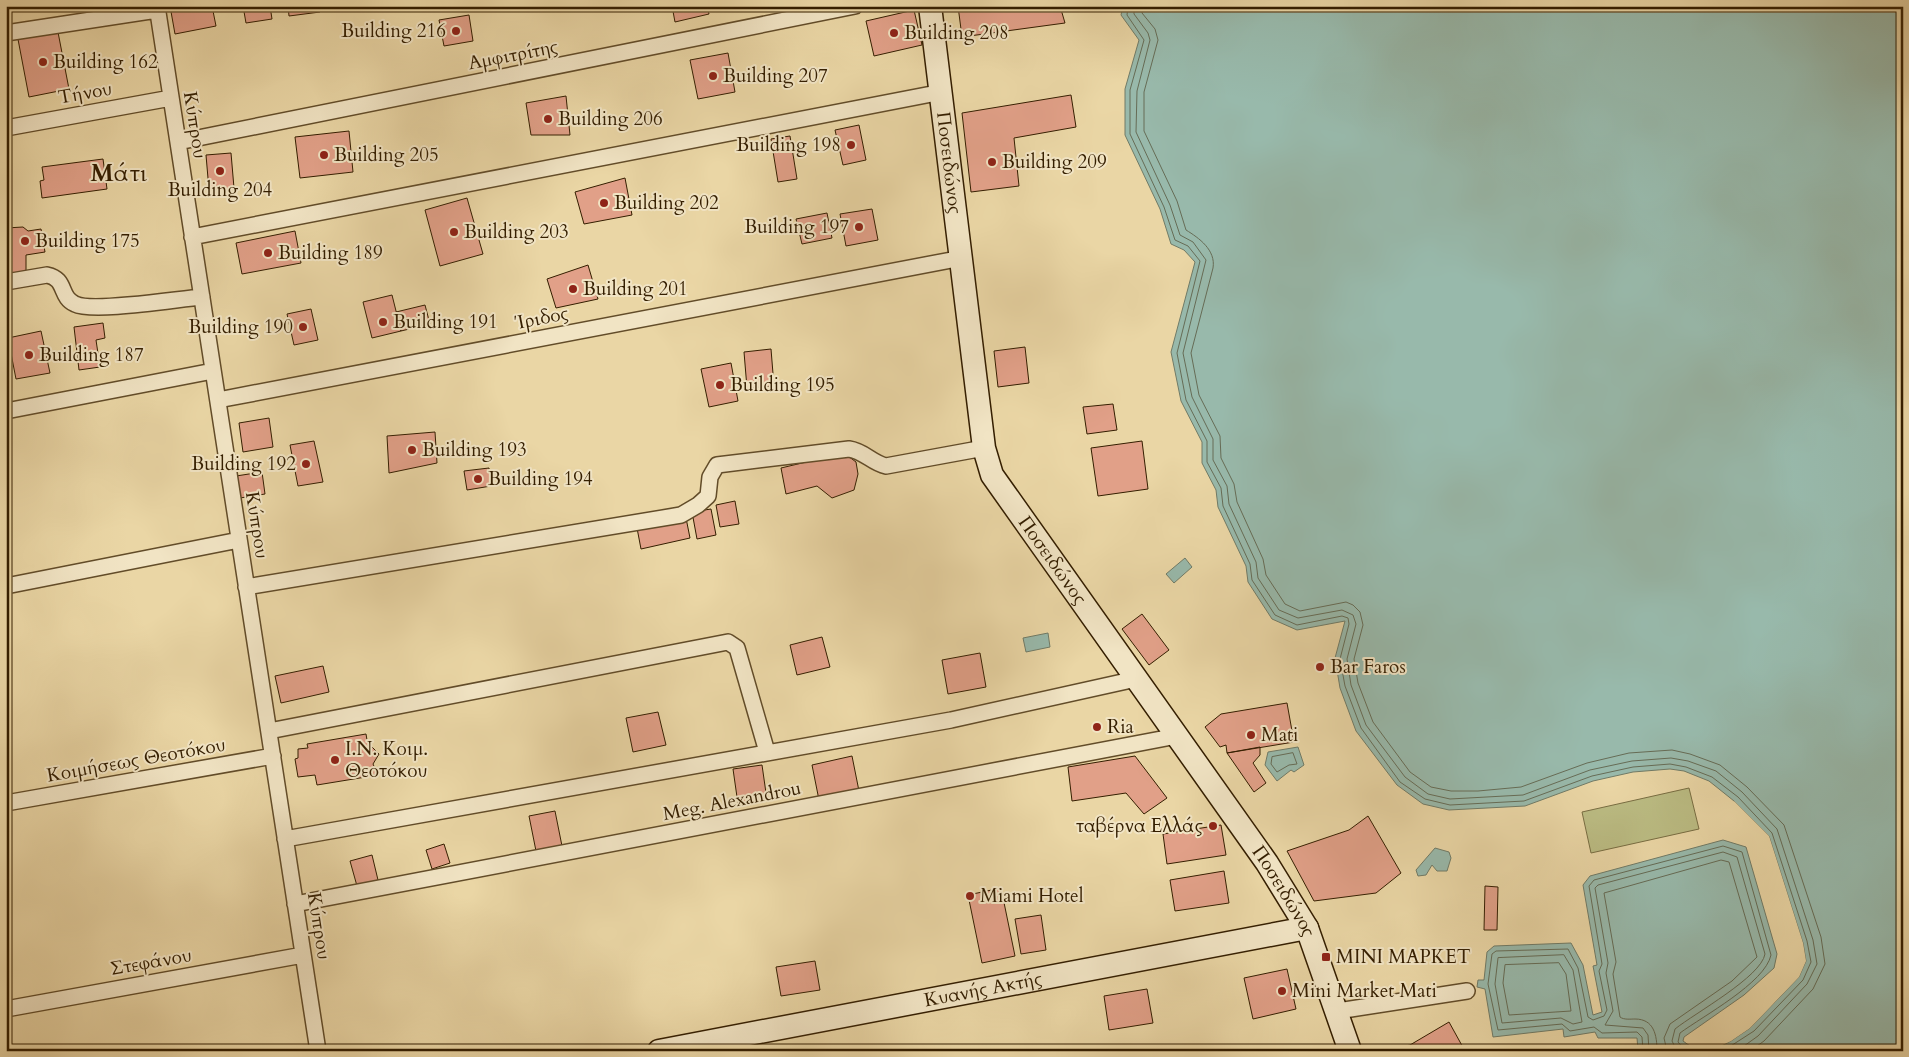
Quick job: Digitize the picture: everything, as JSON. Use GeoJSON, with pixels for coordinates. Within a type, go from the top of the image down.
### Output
{"type":"FeatureCollection","features":[{"type":"Feature","properties":{"kind":"street","name":"Αμφιτρίτης"},"geometry":{"type":"LineString","coordinates":[[178,142],[855,6]]}},
{"type":"Feature","properties":{"kind":"street","name":"Ποσειδώνος"},"geometry":{"type":"LineString","coordinates":[[930,6],[984,448],[992,475],[1244,828],[1307,928],[1338,1011],[1350,1051]]}},
{"type":"Feature","properties":{"kind":"street","name":"Κύπρου"},"geometry":{"type":"LineString","coordinates":[[157,8],[318,1051]]}},
{"type":"Feature","properties":{"kind":"street"},"geometry":{"type":"LineString","coordinates":[[6,33],[157,8]]}},
{"type":"Feature","properties":{"kind":"street"},"geometry":{"type":"LineString","coordinates":[[192,237],[942,92]]}},
{"type":"Feature","properties":{"kind":"street","name":"Τήνου"},"geometry":{"type":"LineString","coordinates":[[6,128],[171,98]]}},
{"type":"Feature","properties":{"kind":"street","name":"Ίριδος"},"geometry":{"type":"LineString","coordinates":[[218,400],[962,258]]}},
{"type":"Feature","properties":{"kind":"street"},"geometry":{"type":"LineString","coordinates":[[6,282],[47,275],[54,276],[60,280],[69,300],[74,304],[96,307],[202,297]]}},
{"type":"Feature","properties":{"kind":"street"},"geometry":{"type":"LineString","coordinates":[[6,411],[213,371]]}},
{"type":"Feature","properties":{"kind":"street"},"geometry":{"type":"LineString","coordinates":[[246,588],[681,514],[698,505],[708,496],[710,477],[717,465],[849,449],[865,454],[880,465],[886,466],[984,448]]}},
{"type":"Feature","properties":{"kind":"street"},"geometry":{"type":"LineString","coordinates":[[6,586],[239,540]]}},
{"type":"Feature","properties":{"kind":"street"},"geometry":{"type":"LineString","coordinates":[[269,731],[564,676],[728,642],[737,648],[767,752]]}},
{"type":"Feature","properties":{"kind":"street"},"geometry":{"type":"LineString","coordinates":[[285,839],[952,720],[1136,679]]}},
{"type":"Feature","properties":{"kind":"street","name":"Meg. Alexandrou"},"geometry":{"type":"LineString","coordinates":[[295,904],[1177,736]]}},
{"type":"Feature","properties":{"kind":"street","name":"Κοιμήσεως Θεοτόκου"},"geometry":{"type":"LineString","coordinates":[[6,803],[272,756]]}},
{"type":"Feature","properties":{"kind":"street","name":"Κυανής Ακτής"},"geometry":{"type":"LineString","coordinates":[[659,1051],[1307,928]]}},
{"type":"Feature","properties":{"kind":"street","name":"Στεφάνου"},"geometry":{"type":"LineString","coordinates":[[6,1008],[303,954]]}},
{"type":"Feature","properties":{"kind":"street"},"geometry":{"type":"LineString","coordinates":[[1338,1011],[1467,991]]}},
{"type":"Feature","properties":{"kind":"green space"},"geometry":{"type":"Polygon","coordinates":[[[1689,788],[1699,829],[1591,853],[1582,812],[1689,788]]]}},
{"type":"Feature","properties":{"kind":"water"},"geometry":{"type":"Polygon","coordinates":[[[1123,6],[1903,6],[1903,1051],[1711,1051],[1731,1041],[1750,1028],[1799,977],[1806,961],[1803,943],[1769,836],[1734,801],[1709,781],[1684,771],[1670,769],[1633,772],[1593,781],[1525,806],[1449,810],[1423,804],[1397,785],[1356,731],[1340,688],[1335,658],[1345,621],[1297,630],[1272,619],[1248,582],[1246,566],[1218,507],[1216,490],[1202,463],[1202,442],[1181,401],[1171,352],[1195,262],[1184,250],[1171,244],[1160,209],[1125,135],[1125,89],[1139,40],[1121,15],[1123,6]]]}},
{"type":"Feature","properties":{"kind":"water"},"geometry":{"type":"Polygon","coordinates":[[[1185,558],[1192,567],[1174,583],[1166,574],[1185,558]]]}},
{"type":"Feature","properties":{"kind":"water"},"geometry":{"type":"Polygon","coordinates":[[[1048,633],[1050,647],[1026,652],[1023,638],[1048,633]]]}},
{"type":"Feature","properties":{"kind":"water"},"geometry":{"type":"Polygon","coordinates":[[[1298,747],[1304,765],[1294,772],[1291,770],[1277,781],[1265,765],[1268,752],[1298,747]]]}},
{"type":"Feature","properties":{"kind":"water"},"geometry":{"type":"Polygon","coordinates":[[[1723,840],[1746,847],[1777,954],[1774,968],[1744,995],[1684,1037],[1683,1041],[1697,1051],[1614,1051],[1638,1050],[1637,1038],[1598,1038],[1595,1032],[1564,1037],[1563,1029],[1493,1037],[1485,989],[1477,987],[1478,980],[1484,980],[1487,952],[1494,946],[1571,943],[1583,965],[1593,1015],[1602,1012],[1593,966],[1597,965],[1583,885],[1590,876],[1723,840]]]}},
{"type":"Feature","properties":{"kind":"water"},"geometry":{"type":"Polygon","coordinates":[[[1435,848],[1449,852],[1451,858],[1447,871],[1437,871],[1432,865],[1426,875],[1418,876],[1416,870],[1435,848]]]}},
{"type":"Feature","properties":{"kind":"pier"},"geometry":{"type":"Polygon","coordinates":[[[1734,801],[1769,836],[1803,943],[1806,961],[1799,977],[1750,1028],[1731,1041],[1709,1051],[1749,1026],[1797,975],[1804,961],[1766,838],[1735,805],[1734,801]]]}},
{"type":"Feature","properties":{"kind":"building"},"geometry":{"type":"Polygon","coordinates":[[[24,6],[43,6],[24,9],[24,6]]]}},
{"type":"Feature","properties":{"kind":"building"},"geometry":{"type":"Polygon","coordinates":[[[170,6],[212,6],[216,26],[175,34],[170,6]]]}},
{"type":"Feature","properties":{"kind":"building"},"geometry":{"type":"Polygon","coordinates":[[[243,6],[270,6],[272,19],[246,23],[243,6]]]}},
{"type":"Feature","properties":{"kind":"building"},"geometry":{"type":"Polygon","coordinates":[[[288,6],[320,6],[320,12],[289,16],[288,6]]]}},
{"type":"Feature","properties":{"kind":"building"},"geometry":{"type":"Polygon","coordinates":[[[672,6],[707,6],[709,14],[675,22],[672,6]]]}},
{"type":"Feature","properties":{"kind":"building"},"geometry":{"type":"Polygon","coordinates":[[[958,6],[1060,6],[1065,23],[962,37],[958,6]]]}},
{"type":"Feature","properties":{"kind":"building","name":"Building 208"},"geometry":{"type":"Polygon","coordinates":[[[914,10],[922,45],[874,56],[866,21],[914,10]]]}},
{"type":"Feature","properties":{"kind":"building","name":"Building 216"},"geometry":{"type":"Polygon","coordinates":[[[469,15],[473,41],[444,46],[439,20],[469,15]]]}},
{"type":"Feature","properties":{"kind":"building","name":"Building 162"},"geometry":{"type":"Polygon","coordinates":[[[57,27],[69,89],[29,97],[17,34],[57,27]]]}},
{"type":"Feature","properties":{"kind":"building","name":"Building 207"},"geometry":{"type":"Polygon","coordinates":[[[728,53],[735,92],[698,99],[690,60],[728,53]]]}},
{"type":"Feature","properties":{"kind":"building","name":"Building 209"},"geometry":{"type":"Polygon","coordinates":[[[1071,95],[1076,127],[1014,138],[1019,186],[971,192],[962,113],[1071,95]]]}},
{"type":"Feature","properties":{"kind":"building","name":"Building 206"},"geometry":{"type":"Polygon","coordinates":[[[566,96],[570,135],[531,135],[526,103],[566,96]]]}},
{"type":"Feature","properties":{"kind":"building","name":"Building 198"},"geometry":{"type":"Polygon","coordinates":[[[859,125],[866,160],[843,165],[835,130],[859,125]]]}},
{"type":"Feature","properties":{"kind":"building","name":"Building 205"},"geometry":{"type":"Polygon","coordinates":[[[349,131],[353,172],[300,178],[295,137],[349,131]]]}},
{"type":"Feature","properties":{"kind":"building"},"geometry":{"type":"Polygon","coordinates":[[[790,136],[797,179],[778,182],[771,139],[790,136]]]}},
{"type":"Feature","properties":{"kind":"building","name":"Building 204"},"geometry":{"type":"Polygon","coordinates":[[[231,153],[234,188],[209,190],[206,155],[231,153]]]}},
{"type":"Feature","properties":{"kind":"building"},"geometry":{"type":"Polygon","coordinates":[[[103,159],[107,189],[42,198],[40,181],[44,180],[42,167],[103,159]]]}},
{"type":"Feature","properties":{"kind":"building","name":"Building 202"},"geometry":{"type":"Polygon","coordinates":[[[625,178],[632,215],[584,224],[575,192],[625,178]]]}},
{"type":"Feature","properties":{"kind":"building","name":"Building 203"},"geometry":{"type":"Polygon","coordinates":[[[467,198],[483,254],[440,266],[425,210],[467,198]]]}},
{"type":"Feature","properties":{"kind":"building","name":"Building 197"},"geometry":{"type":"Polygon","coordinates":[[[872,209],[878,240],[846,246],[840,214],[872,209]]]}},
{"type":"Feature","properties":{"kind":"building"},"geometry":{"type":"Polygon","coordinates":[[[827,213],[832,238],[802,244],[796,219],[827,213]]]}},
{"type":"Feature","properties":{"kind":"building","name":"Building 175"},"geometry":{"type":"Polygon","coordinates":[[[23,227],[28,231],[41,229],[45,252],[26,255],[26,272],[6,276],[6,228],[23,227]]]}},
{"type":"Feature","properties":{"kind":"building","name":"Building 189"},"geometry":{"type":"Polygon","coordinates":[[[295,231],[301,263],[242,274],[236,243],[295,231]]]}},
{"type":"Feature","properties":{"kind":"building","name":"Building 201"},"geometry":{"type":"Polygon","coordinates":[[[588,265],[598,299],[556,308],[547,279],[588,265]]]}},
{"type":"Feature","properties":{"kind":"building","name":"Building 191"},"geometry":{"type":"Polygon","coordinates":[[[392,295],[401,331],[372,338],[363,302],[392,295]]]}},
{"type":"Feature","properties":{"kind":"building"},"geometry":{"type":"Polygon","coordinates":[[[425,305],[430,324],[401,331],[396,312],[425,305]]]}},
{"type":"Feature","properties":{"kind":"building","name":"Building 190"},"geometry":{"type":"Polygon","coordinates":[[[311,309],[318,340],[294,345],[287,314],[311,309]]]}},
{"type":"Feature","properties":{"kind":"building"},"geometry":{"type":"Polygon","coordinates":[[[103,323],[105,338],[96,340],[100,367],[79,370],[74,327],[103,323]]]}},
{"type":"Feature","properties":{"kind":"building","name":"Building 187"},"geometry":{"type":"Polygon","coordinates":[[[41,331],[50,373],[16,379],[8,338],[41,331]]]}},
{"type":"Feature","properties":{"kind":"building"},"geometry":{"type":"Polygon","coordinates":[[[1025,347],[1029,383],[998,387],[994,351],[1025,347]]]}},
{"type":"Feature","properties":{"kind":"building"},"geometry":{"type":"Polygon","coordinates":[[[771,349],[774,386],[747,388],[744,352],[771,349]]]}},
{"type":"Feature","properties":{"kind":"building","name":"Building 195"},"geometry":{"type":"Polygon","coordinates":[[[731,363],[738,401],[709,407],[701,369],[731,363]]]}},
{"type":"Feature","properties":{"kind":"building"},"geometry":{"type":"Polygon","coordinates":[[[1113,404],[1117,430],[1087,434],[1083,407],[1113,404]]]}},
{"type":"Feature","properties":{"kind":"building"},"geometry":{"type":"Polygon","coordinates":[[[269,418],[273,447],[243,452],[239,423],[269,418]]]}},
{"type":"Feature","properties":{"kind":"building","name":"Building 193"},"geometry":{"type":"Polygon","coordinates":[[[435,432],[437,463],[389,473],[387,436],[435,432]]]}},
{"type":"Feature","properties":{"kind":"building","name":"Building 192"},"geometry":{"type":"Polygon","coordinates":[[[314,441],[323,482],[298,486],[290,445],[314,441]]]}},
{"type":"Feature","properties":{"kind":"building"},"geometry":{"type":"Polygon","coordinates":[[[1142,441],[1148,489],[1098,496],[1091,448],[1142,441]]]}},
{"type":"Feature","properties":{"kind":"building"},"geometry":{"type":"Polygon","coordinates":[[[844,453],[856,462],[858,474],[854,490],[832,498],[817,486],[786,494],[781,468],[844,453]]]}},
{"type":"Feature","properties":{"kind":"building","name":"Building 194"},"geometry":{"type":"Polygon","coordinates":[[[489,468],[491,486],[467,490],[464,471],[489,468]]]}},
{"type":"Feature","properties":{"kind":"building"},"geometry":{"type":"Polygon","coordinates":[[[262,472],[265,494],[240,498],[236,476],[262,472]]]}},
{"type":"Feature","properties":{"kind":"building"},"geometry":{"type":"Polygon","coordinates":[[[735,501],[739,524],[720,527],[716,505],[735,501]]]}},
{"type":"Feature","properties":{"kind":"building"},"geometry":{"type":"Polygon","coordinates":[[[711,509],[716,535],[697,539],[692,512],[711,509]]]}},
{"type":"Feature","properties":{"kind":"building"},"geometry":{"type":"Polygon","coordinates":[[[686,518],[690,538],[641,549],[637,528],[686,518]]]}},
{"type":"Feature","properties":{"kind":"building"},"geometry":{"type":"Polygon","coordinates":[[[1142,614],[1169,650],[1149,665],[1122,629],[1142,614]]]}},
{"type":"Feature","properties":{"kind":"building"},"geometry":{"type":"Polygon","coordinates":[[[822,637],[830,667],[797,675],[790,645],[822,637]]]}},
{"type":"Feature","properties":{"kind":"building"},"geometry":{"type":"Polygon","coordinates":[[[980,653],[986,687],[948,694],[942,660],[980,653]]]}},
{"type":"Feature","properties":{"kind":"building"},"geometry":{"type":"Polygon","coordinates":[[[323,666],[329,692],[281,703],[275,676],[323,666]]]}},
{"type":"Feature","properties":{"kind":"building","name":"Mati"},"geometry":{"type":"Polygon","coordinates":[[[1287,703],[1294,742],[1227,753],[1226,745],[1220,747],[1205,727],[1221,714],[1287,703]]]}},
{"type":"Feature","properties":{"kind":"building"},"geometry":{"type":"Polygon","coordinates":[[[658,712],[666,745],[633,752],[626,718],[658,712]]]}},
{"type":"Feature","properties":{"kind":"building","name":"Ι.Ν. Κοιμ. Θεοτόκου"},"geometry":{"type":"Polygon","coordinates":[[[366,734],[367,740],[371,742],[371,746],[379,754],[373,764],[377,773],[372,776],[317,785],[315,775],[298,777],[295,759],[298,758],[298,749],[308,748],[307,744],[366,734]]]}},
{"type":"Feature","properties":{"kind":"building"},"geometry":{"type":"Polygon","coordinates":[[[1260,747],[1260,755],[1253,763],[1266,783],[1254,792],[1227,753],[1260,747]]]}},
{"type":"Feature","properties":{"kind":"building"},"geometry":{"type":"Polygon","coordinates":[[[852,756],[859,791],[819,800],[812,765],[852,756]]]}},
{"type":"Feature","properties":{"kind":"building"},"geometry":{"type":"Polygon","coordinates":[[[1135,756],[1167,798],[1144,814],[1126,793],[1072,801],[1068,767],[1135,756]]]}},
{"type":"Feature","properties":{"kind":"building"},"geometry":{"type":"Polygon","coordinates":[[[762,765],[767,800],[738,804],[733,769],[762,765]]]}},
{"type":"Feature","properties":{"kind":"building"},"geometry":{"type":"Polygon","coordinates":[[[555,811],[562,846],[536,851],[529,816],[555,811]]]}},
{"type":"Feature","properties":{"kind":"building"},"geometry":{"type":"Polygon","coordinates":[[[1368,816],[1401,873],[1376,893],[1314,901],[1287,851],[1349,830],[1368,816]]]}},
{"type":"Feature","properties":{"kind":"building"},"geometry":{"type":"Polygon","coordinates":[[[1221,825],[1226,855],[1167,864],[1163,834],[1221,825]]]}},
{"type":"Feature","properties":{"kind":"building"},"geometry":{"type":"Polygon","coordinates":[[[444,844],[450,863],[432,869],[426,850],[444,844]]]}},
{"type":"Feature","properties":{"kind":"building"},"geometry":{"type":"Polygon","coordinates":[[[372,855],[378,880],[357,886],[350,861],[372,855]]]}},
{"type":"Feature","properties":{"kind":"building"},"geometry":{"type":"Polygon","coordinates":[[[1224,871],[1229,903],[1175,911],[1170,880],[1224,871]]]}},
{"type":"Feature","properties":{"kind":"building"},"geometry":{"type":"Polygon","coordinates":[[[1485,886],[1498,887],[1497,930],[1484,930],[1485,886]]]}},
{"type":"Feature","properties":{"kind":"building"},"geometry":{"type":"Polygon","coordinates":[[[1001,888],[1015,956],[982,963],[968,895],[1001,888]]]}},
{"type":"Feature","properties":{"kind":"building"},"geometry":{"type":"Polygon","coordinates":[[[1041,915],[1046,950],[1021,954],[1015,919],[1041,915]]]}},
{"type":"Feature","properties":{"kind":"building"},"geometry":{"type":"Polygon","coordinates":[[[815,961],[820,990],[781,996],[776,967],[815,961]]]}},
{"type":"Feature","properties":{"kind":"building"},"geometry":{"type":"Polygon","coordinates":[[[1287,969],[1296,1009],[1253,1019],[1244,978],[1287,969]]]}},
{"type":"Feature","properties":{"kind":"building"},"geometry":{"type":"Polygon","coordinates":[[[1147,989],[1153,1023],[1109,1030],[1104,996],[1147,989]]]}},
{"type":"Feature","properties":{"kind":"building"},"geometry":{"type":"Polygon","coordinates":[[[1449,1022],[1465,1051],[1382,1051],[1410,1045],[1449,1022]]]}},
{"type":"Feature","properties":{"kind":"place","name":"Building 216"},"geometry":{"type":"Point","coordinates":[456,31]}},
{"type":"Feature","properties":{"kind":"place","name":"Building 208"},"geometry":{"type":"Point","coordinates":[894,33]}},
{"type":"Feature","properties":{"kind":"place","name":"Building 162"},"geometry":{"type":"Point","coordinates":[43,62]}},
{"type":"Feature","properties":{"kind":"place","name":"Building 207"},"geometry":{"type":"Point","coordinates":[713,76]}},
{"type":"Feature","properties":{"kind":"place","name":"Building 206"},"geometry":{"type":"Point","coordinates":[548,119]}},
{"type":"Feature","properties":{"kind":"place","name":"Building 198"},"geometry":{"type":"Point","coordinates":[851,145]}},
{"type":"Feature","properties":{"kind":"place","name":"Building 205"},"geometry":{"type":"Point","coordinates":[324,155]}},
{"type":"Feature","properties":{"kind":"place","name":"Building 209"},"geometry":{"type":"Point","coordinates":[992,162]}},
{"type":"Feature","properties":{"kind":"place","name":"Building 204"},"geometry":{"type":"Point","coordinates":[220,171]}},
{"type":"Feature","properties":{"kind":"place","name":"Building 202"},"geometry":{"type":"Point","coordinates":[604,203]}},
{"type":"Feature","properties":{"kind":"place","name":"Building 197"},"geometry":{"type":"Point","coordinates":[859,227]}},
{"type":"Feature","properties":{"kind":"place","name":"Building 203"},"geometry":{"type":"Point","coordinates":[454,232]}},
{"type":"Feature","properties":{"kind":"place","name":"Building 175"},"geometry":{"type":"Point","coordinates":[25,241]}},
{"type":"Feature","properties":{"kind":"place","name":"Building 189"},"geometry":{"type":"Point","coordinates":[268,253]}},
{"type":"Feature","properties":{"kind":"place","name":"Building 201"},"geometry":{"type":"Point","coordinates":[573,289]}},
{"type":"Feature","properties":{"kind":"place","name":"Building 191"},"geometry":{"type":"Point","coordinates":[383,322]}},
{"type":"Feature","properties":{"kind":"place","name":"Building 190"},"geometry":{"type":"Point","coordinates":[303,327]}},
{"type":"Feature","properties":{"kind":"place","name":"Building 187"},"geometry":{"type":"Point","coordinates":[29,355]}},
{"type":"Feature","properties":{"kind":"place","name":"Building 195"},"geometry":{"type":"Point","coordinates":[720,385]}},
{"type":"Feature","properties":{"kind":"place","name":"Building 193"},"geometry":{"type":"Point","coordinates":[412,450]}},
{"type":"Feature","properties":{"kind":"place","name":"Building 192"},"geometry":{"type":"Point","coordinates":[306,464]}},
{"type":"Feature","properties":{"kind":"place","name":"Building 194"},"geometry":{"type":"Point","coordinates":[478,479]}},
{"type":"Feature","properties":{"kind":"place","name":"Bar Faros"},"geometry":{"type":"Point","coordinates":[1320,667]}},
{"type":"Feature","properties":{"kind":"place","name":"Ria"},"geometry":{"type":"Point","coordinates":[1097,727]}},
{"type":"Feature","properties":{"kind":"place","name":"Mati"},"geometry":{"type":"Point","coordinates":[1251,735]}},
{"type":"Feature","properties":{"kind":"place","name":"Ι.Ν. Κοιμ. Θεοτόκου"},"geometry":{"type":"Point","coordinates":[335,760]}},
{"type":"Feature","properties":{"kind":"place","name":"ταβέρνα Ελλάς"},"geometry":{"type":"Point","coordinates":[1213,826]}},
{"type":"Feature","properties":{"kind":"place","name":"Miami Hotel"},"geometry":{"type":"Point","coordinates":[970,896]}},
{"type":"Feature","properties":{"kind":"place","name":"ΜΙΝΙ ΜΑΡΚΕΤ"},"geometry":{"type":"Point","coordinates":[1326,957]}},
{"type":"Feature","properties":{"kind":"place","name":"Mini Market Mati"},"geometry":{"type":"Point","coordinates":[1282,991]}},
{"type":"Feature","properties":{"kind":"district","name":"Μάτι"},"geometry":{"type":"Point","coordinates":[119,173]}}]}
